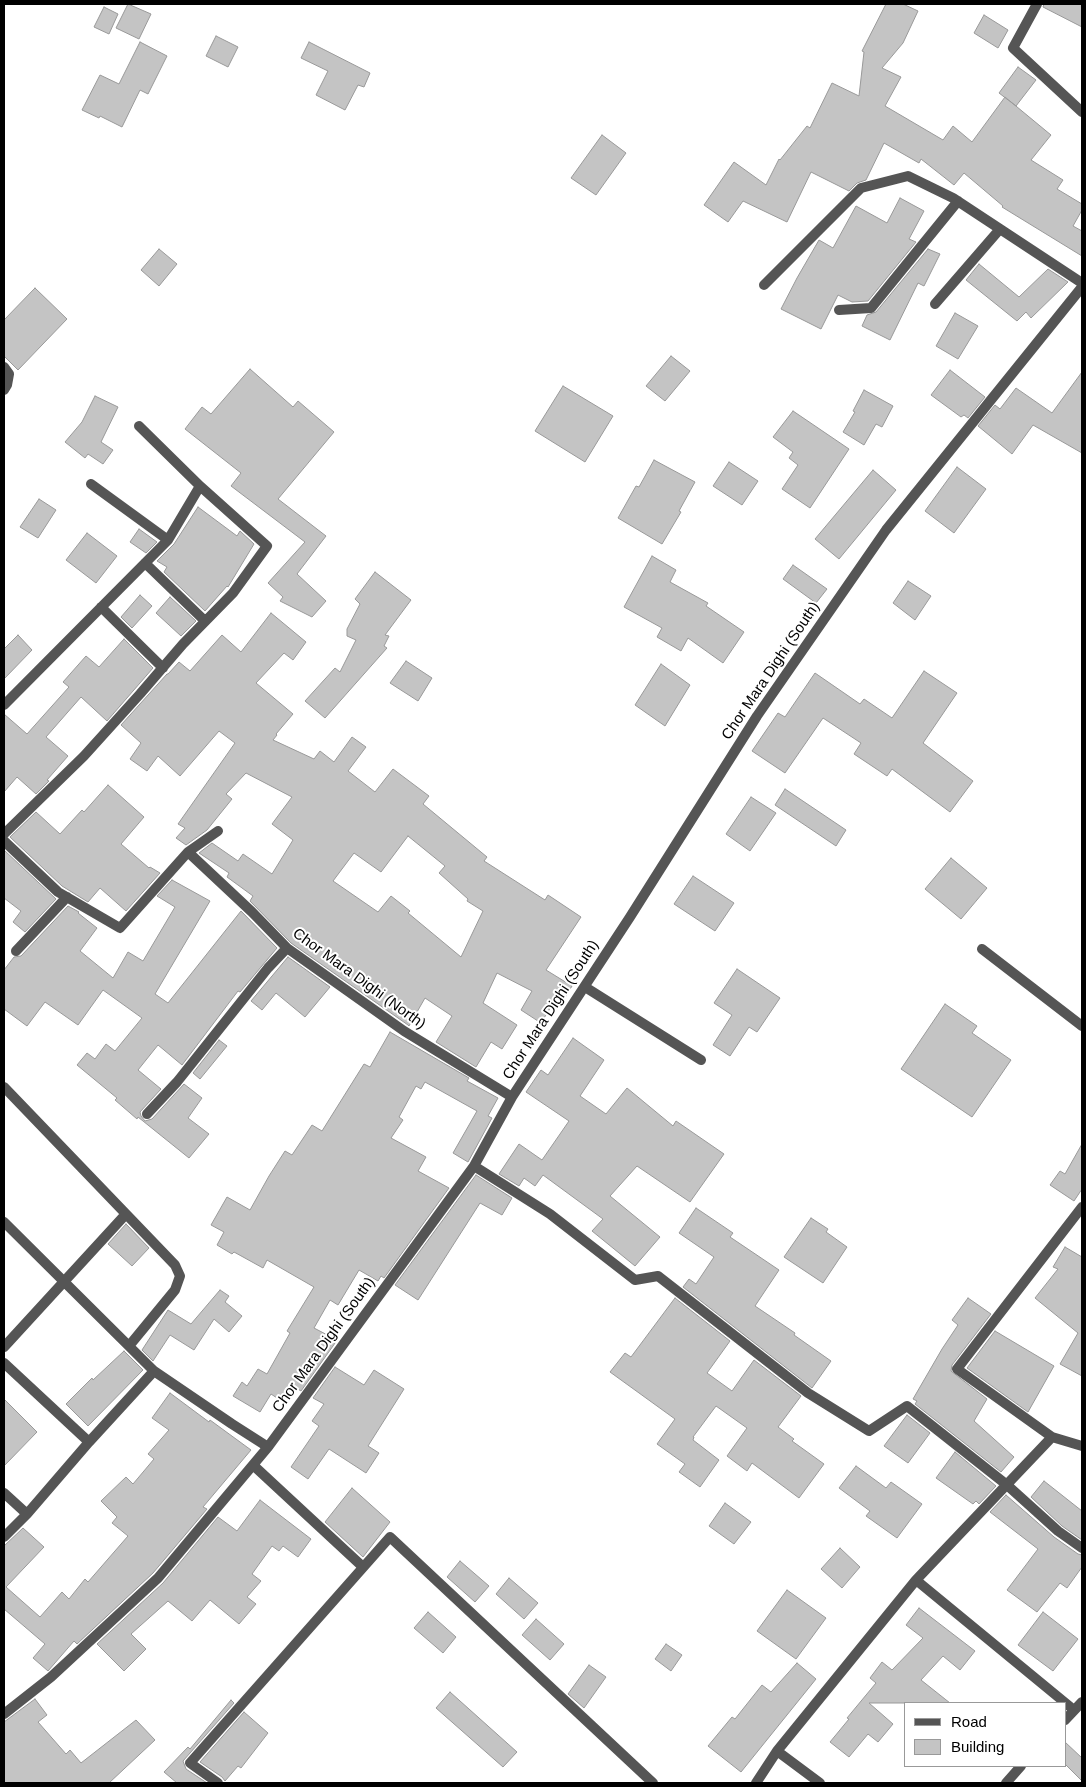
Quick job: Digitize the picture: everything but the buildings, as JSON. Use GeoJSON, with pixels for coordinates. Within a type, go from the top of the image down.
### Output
{"type":"FeatureCollection","features":[{"type":"Feature","properties":{"kind":"street"},"geometry":{"type":"LineString","coordinates":[[1037,4],[1012,48],[1082,112]]}},
{"type":"Feature","properties":{"kind":"street"},"geometry":{"type":"LineString","coordinates":[[764,285],[862,188],[908,176],[958,201],[1082,283]]}},
{"type":"Feature","properties":{"kind":"street"},"geometry":{"type":"LineString","coordinates":[[839,310],[871,308],[958,201]]}},
{"type":"Feature","properties":{"kind":"street"},"geometry":{"type":"LineString","coordinates":[[935,304],[1000,229]]}},
{"type":"Feature","properties":{"kind":"street","name":"Chor Mara Dighi (South)"},"geometry":{"type":"LineString","coordinates":[[4,1714],[51,1677],[158,1578],[268,1447],[474,1166],[512,1097],[757,716],[886,530],[1082,287]]}},
{"type":"Feature","properties":{"kind":"street"},"geometry":{"type":"LineString","coordinates":[[4,368],[9,374],[7,386],[4,390]]}},
{"type":"Feature","properties":{"kind":"street"},"geometry":{"type":"LineString","coordinates":[[4,834],[84,756],[205,621],[233,593],[266,546],[200,486],[139,426]]}},
{"type":"Feature","properties":{"kind":"street"},"geometry":{"type":"LineString","coordinates":[[91,484],[168,540]]}},
{"type":"Feature","properties":{"kind":"street"},"geometry":{"type":"LineString","coordinates":[[4,705],[168,540],[200,486]]}},
{"type":"Feature","properties":{"kind":"street"},"geometry":{"type":"LineString","coordinates":[[145,563],[205,621]]}},
{"type":"Feature","properties":{"kind":"street"},"geometry":{"type":"LineString","coordinates":[[101,607],[163,668]]}},
{"type":"Feature","properties":{"kind":"street"},"geometry":{"type":"LineString","coordinates":[[4,841],[58,892],[120,928],[188,852],[218,830]]}},
{"type":"Feature","properties":{"kind":"street","name":"Chor Mara Dighi (North)"},"geometry":{"type":"LineString","coordinates":[[188,852],[287,948],[404,1031],[512,1097]]}},
{"type":"Feature","properties":{"kind":"street"},"geometry":{"type":"LineString","coordinates":[[16,951],[67,897]]}},
{"type":"Feature","properties":{"kind":"street"},"geometry":{"type":"LineString","coordinates":[[147,1114],[177,1082],[268,968],[287,948]]}},
{"type":"Feature","properties":{"kind":"street"},"geometry":{"type":"LineString","coordinates":[[982,949],[1082,1026]]}},
{"type":"Feature","properties":{"kind":"street"},"geometry":{"type":"LineString","coordinates":[[584,986],[700,1060]]}},
{"type":"Feature","properties":{"kind":"street"},"geometry":{"type":"LineString","coordinates":[[4,1087],[175,1265],[180,1276],[175,1290],[129,1346]]}},
{"type":"Feature","properties":{"kind":"street"},"geometry":{"type":"LineString","coordinates":[[474,1166],[550,1214],[635,1280],[658,1276],[808,1393],[869,1431],[908,1406],[1007,1485],[1058,1531],[1082,1548]]}},
{"type":"Feature","properties":{"kind":"street"},"geometry":{"type":"LineString","coordinates":[[1082,1207],[957,1369],[1052,1437],[1082,1446]]}},
{"type":"Feature","properties":{"kind":"street"},"geometry":{"type":"LineString","coordinates":[[4,1347],[126,1214]]}},
{"type":"Feature","properties":{"kind":"street"},"geometry":{"type":"LineString","coordinates":[[4,1222],[154,1371],[268,1447]]}},
{"type":"Feature","properties":{"kind":"street"},"geometry":{"type":"LineString","coordinates":[[4,1363],[89,1442]]}},
{"type":"Feature","properties":{"kind":"street"},"geometry":{"type":"LineString","coordinates":[[4,1538],[154,1371]]}},
{"type":"Feature","properties":{"kind":"street"},"geometry":{"type":"LineString","coordinates":[[756,1783],[777,1751],[916,1580],[1052,1437]]}},
{"type":"Feature","properties":{"kind":"street"},"geometry":{"type":"LineString","coordinates":[[253,1465],[363,1567]]}},
{"type":"Feature","properties":{"kind":"street"},"geometry":{"type":"LineString","coordinates":[[4,1493],[27,1514]]}},
{"type":"Feature","properties":{"kind":"street"},"geometry":{"type":"LineString","coordinates":[[218,1783],[190,1762],[390,1537],[653,1783]]}},
{"type":"Feature","properties":{"kind":"street"},"geometry":{"type":"LineString","coordinates":[[916,1580],[1064,1702]]}},
{"type":"Feature","properties":{"kind":"street"},"geometry":{"type":"LineString","coordinates":[[1066,1719],[1082,1702]]}},
{"type":"Feature","properties":{"kind":"street"},"geometry":{"type":"LineString","coordinates":[[1066,1703],[1074,1710]]}},
{"type":"Feature","properties":{"kind":"street"},"geometry":{"type":"LineString","coordinates":[[777,1751],[820,1783]]}},
{"type":"Feature","properties":{"kind":"street"},"geometry":{"type":"LineString","coordinates":[[1006,1783],[1020,1767]]}}]}
